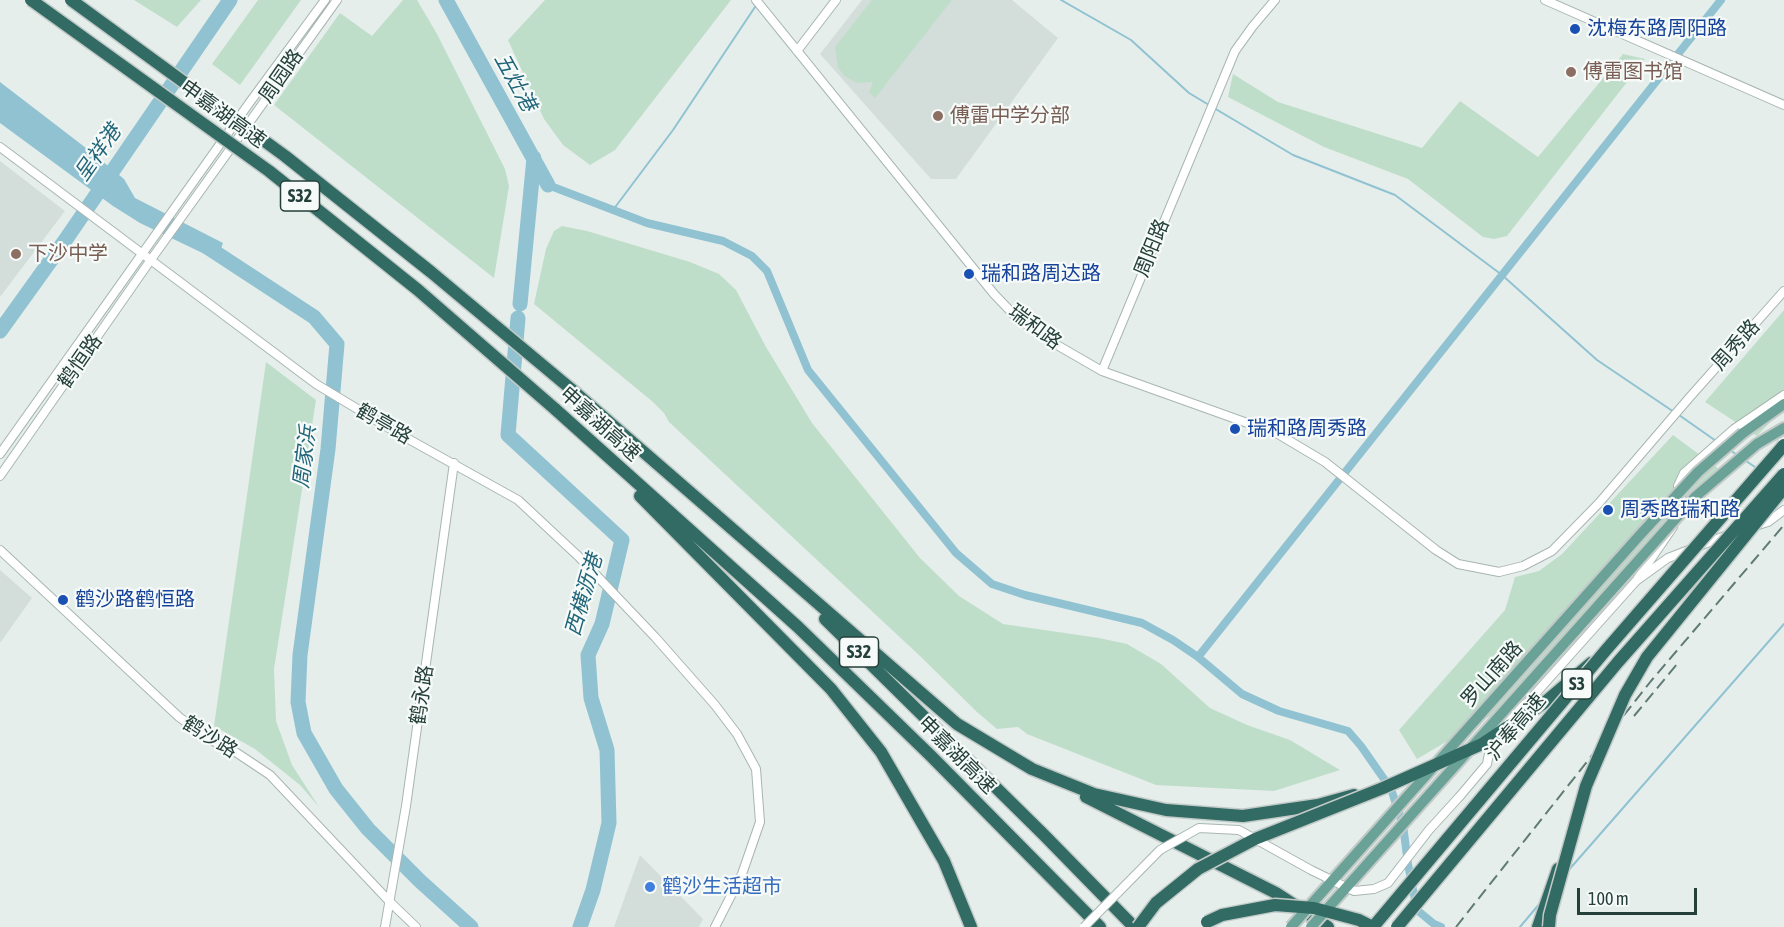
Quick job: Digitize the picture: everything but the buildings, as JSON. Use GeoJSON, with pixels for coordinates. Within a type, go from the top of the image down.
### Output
{"type":"FeatureCollection","features":[{"type":"Feature","properties":{"kind":"highway","name":"申嘉湖高速"},"geometry":{"type":"LineString","coordinates":[[31,0],[269,171],[418,290],[555,409],[798,627],[931,756],[1100,927]]}},
{"type":"Feature","properties":{"kind":"highway","name":"申嘉湖高速"},"geometry":{"type":"LineString","coordinates":[[71,0],[285,156],[431,272],[571,389],[813,607],[1136,927]]}},
{"type":"Feature","properties":{"kind":"highway"},"geometry":{"type":"LineString","coordinates":[[571,389],[957,724],[1032,769],[1276,892],[1328,927]]}},
{"type":"Feature","properties":{"kind":"highway"},"geometry":{"type":"LineString","coordinates":[[555,409],[831,688],[881,752],[913,806],[944,861],[971,927]]}},
{"type":"Feature","properties":{"kind":"highway","name":"沪奉高速"},"geometry":{"type":"LineString","coordinates":[[1373,927],[1606,650],[1784,445]]}},
{"type":"Feature","properties":{"kind":"highway","name":"沪奉高速"},"geometry":{"type":"LineString","coordinates":[[1397,927],[1618,662],[1784,474]]}},
{"type":"Feature","properties":{"kind":"highway"},"geometry":{"type":"LineString","coordinates":[[1538,927],[1586,786],[1625,695],[1647,657],[1784,488]]}},
{"type":"Feature","properties":{"kind":"highway"},"geometry":{"type":"LineString","coordinates":[[1136,927],[1156,903],[1198,869],[1255,839],[1383,788],[1482,744],[1544,703],[1606,650]]}},
{"type":"Feature","properties":{"kind":"highway"},"geometry":{"type":"LineString","coordinates":[[1032,769],[1094,794],[1166,810],[1243,816],[1318,805],[1383,788]]}},
{"type":"Feature","properties":{"kind":"highway"},"geometry":{"type":"LineString","coordinates":[[1549,927],[1550,915],[1586,786]]}},
{"type":"Feature","properties":{"kind":"highway"},"geometry":{"type":"LineString","coordinates":[[1197,927],[1222,915],[1275,905],[1314,908],[1359,920],[1373,927]]}},
{"type":"Feature","properties":{"kind":"main road","name":"罗山南路"},"geometry":{"type":"LineString","coordinates":[[1291,927],[1698,472],[1743,433],[1784,404]]}},
{"type":"Feature","properties":{"kind":"main road","name":"罗山南路"},"geometry":{"type":"LineString","coordinates":[[1311,927],[1695,497],[1757,444],[1784,428]]}},
{"type":"Feature","properties":{"kind":"street","name":"周园路"},"geometry":{"type":"LineString","coordinates":[[152,240],[325,0]]}},
{"type":"Feature","properties":{"kind":"street","name":"周园路"},"geometry":{"type":"LineString","coordinates":[[161,246],[337,0]]}},
{"type":"Feature","properties":{"kind":"street","name":"瑞和路"},"geometry":{"type":"LineString","coordinates":[[756,0],[994,294],[1016,317],[1050,341],[1102,371],[1278,434],[1325,462],[1358,489]]}},
{"type":"Feature","properties":{"kind":"street"},"geometry":{"type":"LineString","coordinates":[[797,51],[836,0]]}},
{"type":"Feature","properties":{"kind":"street","name":"周阳路"},"geometry":{"type":"LineString","coordinates":[[1102,371],[1235,51],[1275,0]]}},
{"type":"Feature","properties":{"kind":"street"},"geometry":{"type":"LineString","coordinates":[[1545,0],[1784,105]]}},
{"type":"Feature","properties":{"kind":"street","name":"鹤亭路"},"geometry":{"type":"LineString","coordinates":[[0,147],[316,384],[394,431],[518,500],[628,609],[715,705],[737,734],[756,769],[760,822],[742,874],[715,927]]}},
{"type":"Feature","properties":{"kind":"street","name":"鹤恒路"},"geometry":{"type":"LineString","coordinates":[[0,454],[152,240]]}},
{"type":"Feature","properties":{"kind":"street","name":"鹤恒路"},"geometry":{"type":"LineString","coordinates":[[0,476],[161,246]]}},
{"type":"Feature","properties":{"kind":"street","name":"周秀路"},"geometry":{"type":"LineString","coordinates":[[1358,489],[1436,550],[1458,564],[1499,572],[1523,566],[1552,551],[1563,542],[1784,291]]}},
{"type":"Feature","properties":{"kind":"street","name":"罗山南路"},"geometry":{"type":"LineString","coordinates":[[1084,927],[1160,850],[1199,828],[1239,830],[1354,891],[1374,889],[1388,883],[1429,830],[1487,764],[1491,744],[1502,722],[1528,702],[1636,581],[1672,529],[1682,502],[1678,486],[1684,473],[1734,429],[1784,395]]}},
{"type":"Feature","properties":{"kind":"street","name":"鹤永路"},"geometry":{"type":"LineString","coordinates":[[386,927],[454,463]]}},
{"type":"Feature","properties":{"kind":"street","name":"罗山南路"},"geometry":{"type":"LineString","coordinates":[[1636,581],[1668,558],[1710,540],[1767,522],[1784,510]]}},
{"type":"Feature","properties":{"kind":"street","name":"鹤沙路"},"geometry":{"type":"LineString","coordinates":[[0,550],[179,717],[209,739],[237,753],[270,775],[416,927]]}},
{"type":"Feature","properties":{"kind":"shaded area","name":"傅雷中学分部"},"geometry":{"type":"Polygon","coordinates":[[[862,0],[1012,0],[1058,38],[956,179],[931,179],[820,54],[862,0]]]}},
{"type":"Feature","properties":{"kind":"shaded area","name":"下沙中学"},"geometry":{"type":"Polygon","coordinates":[[[0,161],[65,211],[0,297],[0,161]]]}},
{"type":"Feature","properties":{"kind":"shaded area"},"geometry":{"type":"Polygon","coordinates":[[[0,570],[32,598],[0,643],[0,570]]]}},
{"type":"Feature","properties":{"kind":"shaded area","name":"鹤沙生活超市"},"geometry":{"type":"Polygon","coordinates":[[[640,855],[703,919],[699,927],[614,927],[640,855]]]}},
{"type":"Feature","properties":{"kind":"green space"},"geometry":{"type":"Polygon","coordinates":[[[134,0],[201,0],[177,27],[134,0]]]}},
{"type":"Feature","properties":{"kind":"green space"},"geometry":{"type":"Polygon","coordinates":[[[258,0],[301,0],[240,85],[212,64],[258,0]]]}},
{"type":"Feature","properties":{"kind":"green space"},"geometry":{"type":"Polygon","coordinates":[[[403,0],[417,0],[437,34],[505,169],[509,186],[494,278],[274,105],[340,13],[372,36],[403,0]]]}},
{"type":"Feature","properties":{"kind":"green space"},"geometry":{"type":"Polygon","coordinates":[[[545,0],[731,0],[615,150],[590,165],[563,145],[544,119],[508,40],[545,0]]]}},
{"type":"Feature","properties":{"kind":"green space"},"geometry":{"type":"Polygon","coordinates":[[[872,0],[952,0],[875,98],[869,92],[873,82],[857,83],[844,76],[838,67],[835,47],[872,0]]]}},
{"type":"Feature","properties":{"kind":"green space"},"geometry":{"type":"Polygon","coordinates":[[[1623,54],[1645,59],[1507,236],[1494,239],[1483,237],[1408,179],[1324,147],[1228,97],[1233,74],[1278,102],[1422,148],[1460,101],[1538,157],[1623,54]]]}},
{"type":"Feature","properties":{"kind":"green space"},"geometry":{"type":"Polygon","coordinates":[[[562,226],[587,231],[690,262],[719,274],[736,290],[766,347],[812,423],[920,558],[959,596],[1003,624],[1127,644],[1161,664],[1210,708],[1247,725],[1290,740],[1340,770],[1274,791],[1156,785],[1027,734],[1018,727],[997,729],[669,422],[653,402],[534,304],[546,249],[554,231],[562,226]]]}},
{"type":"Feature","properties":{"kind":"green space"},"geometry":{"type":"Polygon","coordinates":[[[1784,310],[1784,407],[1757,436],[1705,402],[1784,310]]]}},
{"type":"Feature","properties":{"kind":"green space"},"geometry":{"type":"Polygon","coordinates":[[[266,362],[316,400],[274,669],[276,721],[292,765],[319,807],[300,785],[255,749],[214,726],[266,362]]]}},
{"type":"Feature","properties":{"kind":"green space"},"geometry":{"type":"Polygon","coordinates":[[[1673,435],[1723,472],[1548,671],[1512,703],[1417,759],[1399,730],[1505,610],[1515,577],[1539,571],[1562,554],[1673,435]]]}},
{"type":"Feature","properties":{"kind":"water"},"geometry":{"type":"Polygon","coordinates":[[[0,82],[124,179],[135,198],[223,243],[217,260],[140,223],[113,206],[0,123],[0,82]]]}},
{"type":"Feature","properties":{"kind":"waterway","name":"呈祥港"},"geometry":{"type":"LineString","coordinates":[[0,331],[230,0]]}},
{"type":"Feature","properties":{"kind":"waterway","name":"五灶港"},"geometry":{"type":"LineString","coordinates":[[446,0],[548,185]]}},
{"type":"Feature","properties":{"kind":"waterway"},"geometry":{"type":"LineString","coordinates":[[1061,0],[1131,40],[1189,93],[1209,105]]}},
{"type":"Feature","properties":{"kind":"waterway"},"geometry":{"type":"LineString","coordinates":[[1198,657],[1721,0]]}},
{"type":"Feature","properties":{"kind":"waterway"},"geometry":{"type":"LineString","coordinates":[[613,210],[673,130],[757,4]]}},
{"type":"Feature","properties":{"kind":"waterway"},"geometry":{"type":"LineString","coordinates":[[1214,108],[1293,155],[1395,195],[1502,275],[1597,360],[1674,412]]}},
{"type":"Feature","properties":{"kind":"waterway","name":"西横沥港"},"geometry":{"type":"LineString","coordinates":[[520,304],[534,158]]}},
{"type":"Feature","properties":{"kind":"waterway"},"geometry":{"type":"LineString","coordinates":[[548,185],[647,223],[723,241],[752,256],[767,271],[808,370],[956,553],[992,584],[1025,595],[1142,623],[1198,657],[1242,694],[1279,711],[1348,731],[1391,789],[1403,825],[1417,910],[1441,927]]}},
{"type":"Feature","properties":{"kind":"waterway","name":"周家浜"},"geometry":{"type":"LineString","coordinates":[[204,245],[314,317],[337,344],[328,449],[300,655],[298,702],[304,733],[336,789],[368,829],[420,881],[471,927]]}},
{"type":"Feature","properties":{"kind":"waterway","name":"西横沥港"},"geometry":{"type":"LineString","coordinates":[[518,318],[508,435],[622,540],[602,624],[588,655],[591,698],[607,750],[609,823],[593,890],[580,927]]}},
{"type":"Feature","properties":{"kind":"waterway"},"geometry":{"type":"LineString","coordinates":[[1679,415],[1716,441]]}},
{"type":"Feature","properties":{"kind":"waterway"},"geometry":{"type":"LineString","coordinates":[[1728,449],[1739,456]]}},
{"type":"Feature","properties":{"kind":"waterway"},"geometry":{"type":"LineString","coordinates":[[1743,459],[1758,469]]}},
{"type":"Feature","properties":{"kind":"waterway"},"geometry":{"type":"LineString","coordinates":[[1567,872],[1784,624]]}},
{"type":"Feature","properties":{"kind":"waterway"},"geometry":{"type":"LineString","coordinates":[[1520,927],[1541,902]]}},
{"type":"Feature","properties":{"kind":"railway"},"geometry":{"type":"LineString","coordinates":[[1456,927],[1651,681],[1784,525]]}},
{"type":"Feature","properties":{"kind":"railway"},"geometry":{"type":"LineString","coordinates":[[1634,716],[1678,663]]}},
{"type":"Feature","properties":{"kind":"place","name":"沈梅东路周阳路"},"geometry":{"type":"Point","coordinates":[1575,29]}},
{"type":"Feature","properties":{"kind":"place","name":"傅雷图书馆"},"geometry":{"type":"Point","coordinates":[1571,72]}},
{"type":"Feature","properties":{"kind":"place","name":"傅雷中学分部"},"geometry":{"type":"Point","coordinates":[938,116]}},
{"type":"Feature","properties":{"kind":"place","name":"下沙中学"},"geometry":{"type":"Point","coordinates":[16,254]}},
{"type":"Feature","properties":{"kind":"place","name":"瑞和路周达路"},"geometry":{"type":"Point","coordinates":[969,274]}},
{"type":"Feature","properties":{"kind":"place","name":"瑞和路周秀路"},"geometry":{"type":"Point","coordinates":[1235,429]}},
{"type":"Feature","properties":{"kind":"place","name":"周秀路瑞和路"},"geometry":{"type":"Point","coordinates":[1608,510]}},
{"type":"Feature","properties":{"kind":"place","name":"鹤沙路鹤恒路"},"geometry":{"type":"Point","coordinates":[63,600]}},
{"type":"Feature","properties":{"kind":"place","name":"鹤沙生活超市"},"geometry":{"type":"Point","coordinates":[650,887]}}]}
